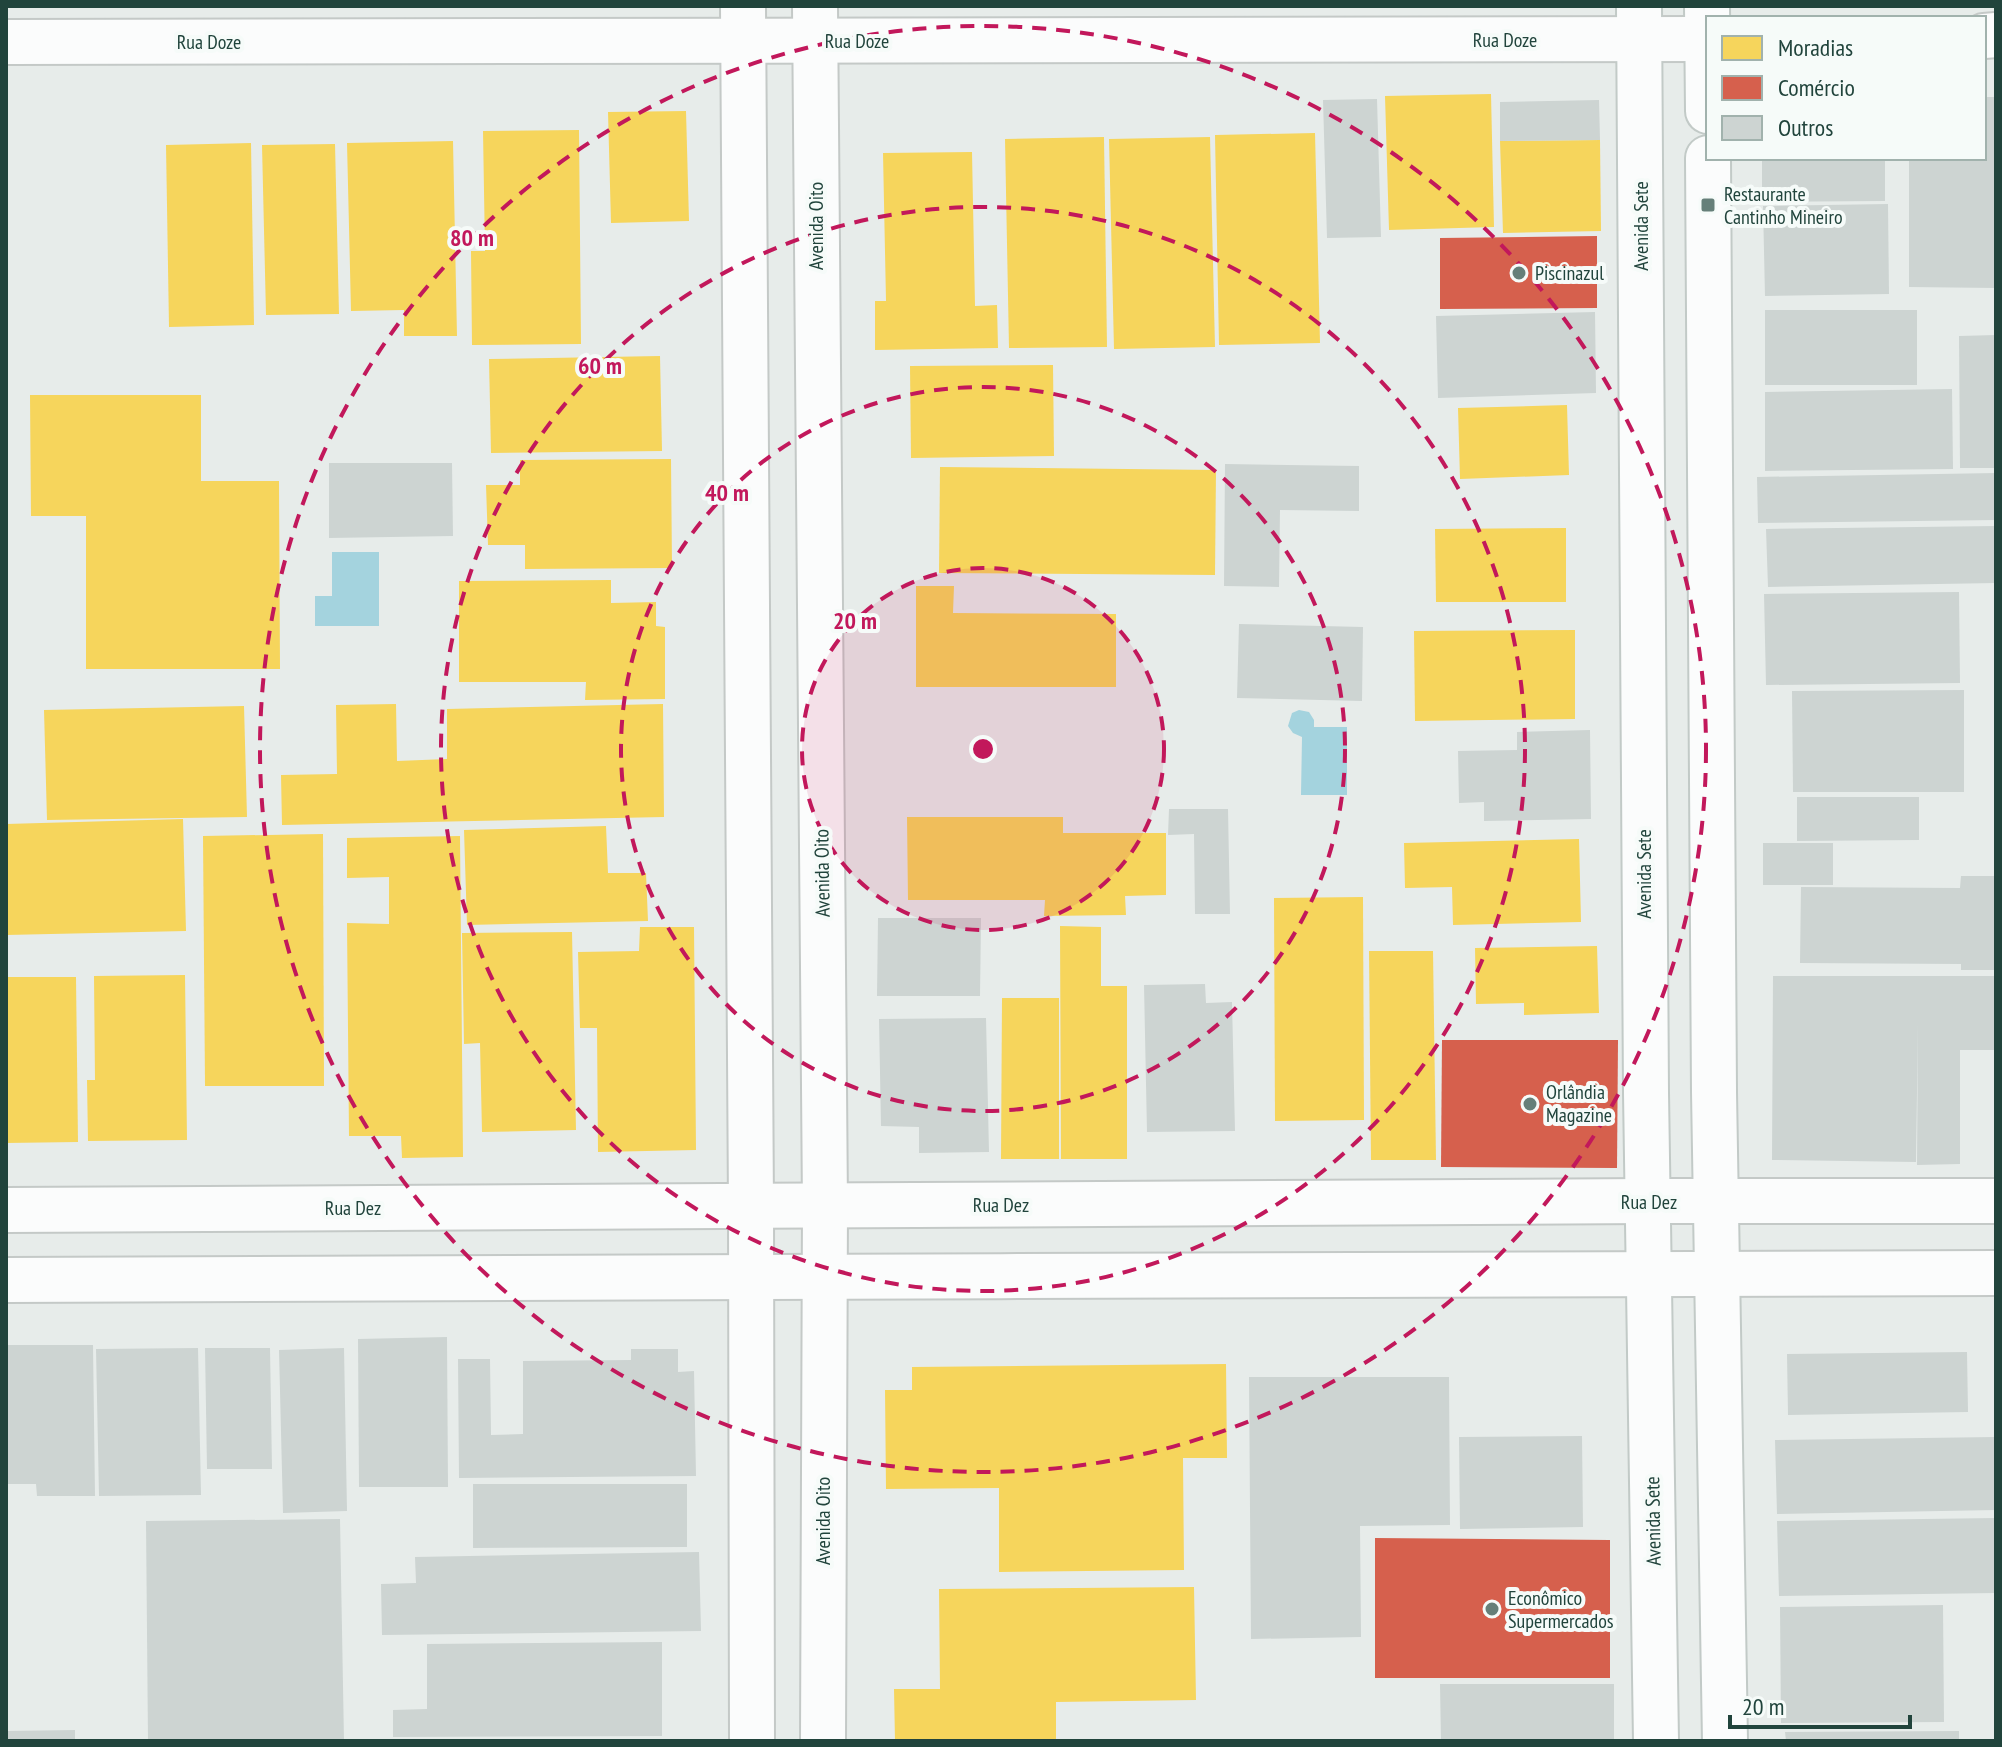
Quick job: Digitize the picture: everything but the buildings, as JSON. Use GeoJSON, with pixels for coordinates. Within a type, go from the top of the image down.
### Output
{"type":"FeatureCollection","features":[{"type":"Feature","properties":{"kind":"street","name":"Rua Doze"},"geometry":{"type":"LineString","coordinates":[[6,42],[743,23],[1640,23],[1706,39]]}},
{"type":"Feature","properties":{"kind":"street"},"geometry":{"type":"LineString","coordinates":[[743,23],[752,1741]]}},
{"type":"Feature","properties":{"kind":"street","name":"Avenida Oito"},"geometry":{"type":"LineString","coordinates":[[815,23],[825,1206],[823,1741]]}},
{"type":"Feature","properties":{"kind":"street","name":"Avenida Sete"},"geometry":{"type":"LineString","coordinates":[[1640,23],[1648,1201],[1656,1741]]}},
{"type":"Feature","properties":{"kind":"street"},"geometry":{"type":"LineString","coordinates":[[1708,160],[1716,1202],[1725,1741]]}},
{"type":"Feature","properties":{"kind":"street","name":"Rua Dez"},"geometry":{"type":"LineString","coordinates":[[6,1210],[1996,1201]]}},
{"type":"Feature","properties":{"kind":"street"},"geometry":{"type":"LineString","coordinates":[[6,1280],[1996,1273]]}},
{"type":"Feature","properties":{"kind":"water"},"geometry":{"type":"Polygon","coordinates":[[[332,552],[379,552],[379,626],[315,626],[315,596],[332,596],[332,552]]]}},
{"type":"Feature","properties":{"kind":"water"},"geometry":{"type":"Polygon","coordinates":[[[1299,710],[1309,712],[1314,727],[1347,727],[1347,795],[1301,795],[1302,737],[1293,733],[1288,726],[1292,713],[1299,710]]]}},
{"type":"Feature","properties":{"kind":"place","name":"Restaurante Cantinho Mineiro"},"geometry":{"type":"Point","coordinates":[1708,205]}},
{"type":"Feature","properties":{"kind":"place","name":"Piscinazul"},"geometry":{"type":"Point","coordinates":[1519,273]}},
{"type":"Feature","properties":{"kind":"place","name":"Orlândia Magazine"},"geometry":{"type":"Point","coordinates":[1530,1104]}},
{"type":"Feature","properties":{"kind":"place","name":"Econômico Supermercados"},"geometry":{"type":"Point","coordinates":[1492,1609]}}]}
